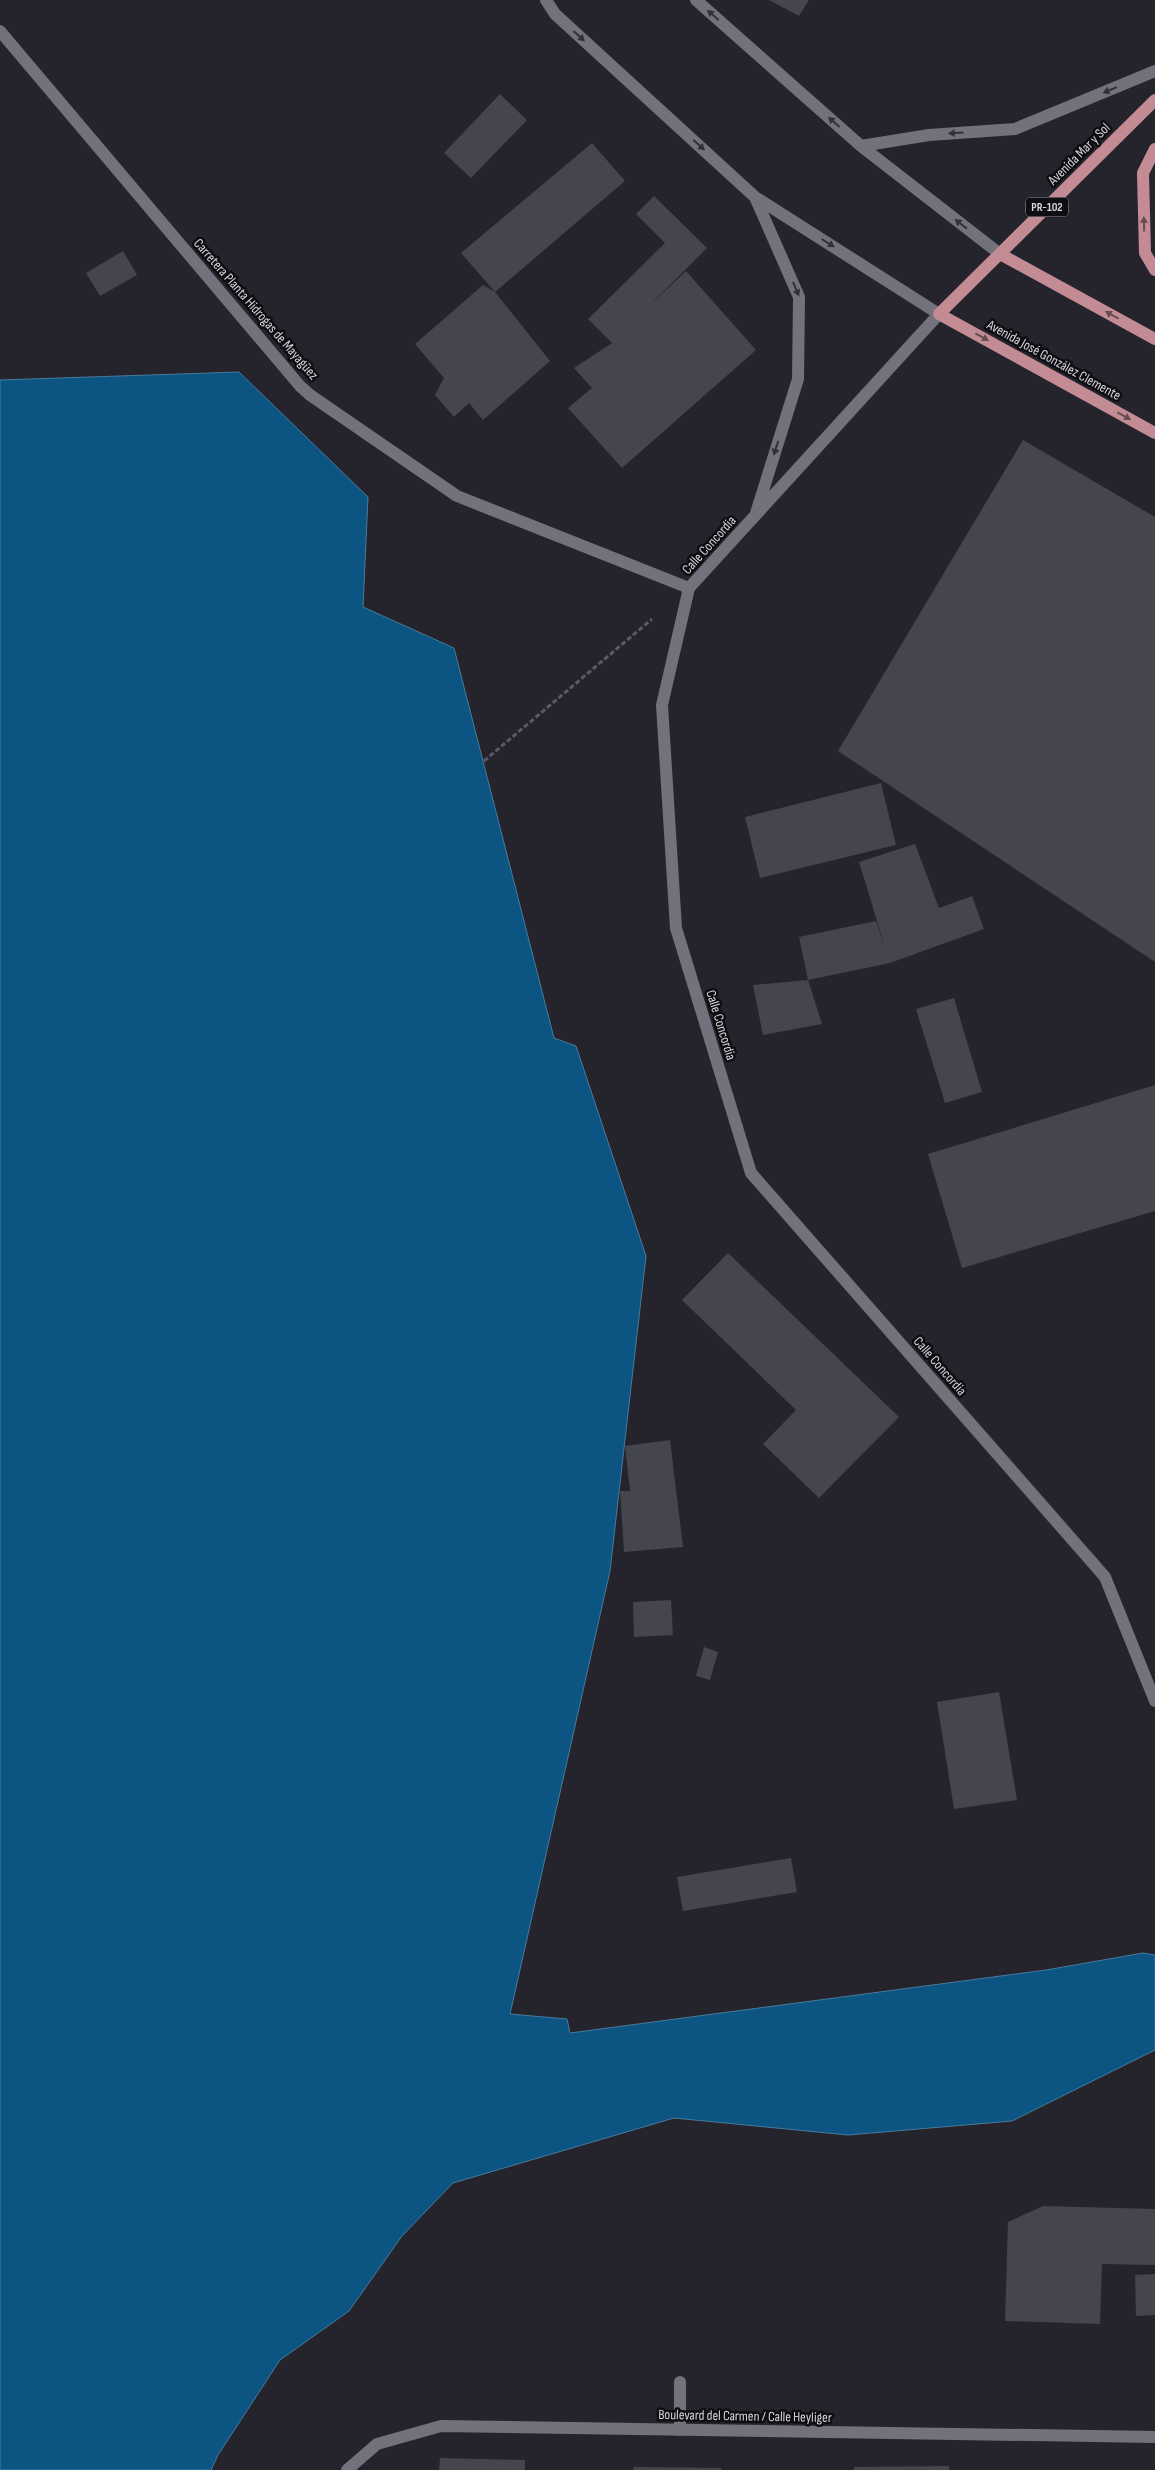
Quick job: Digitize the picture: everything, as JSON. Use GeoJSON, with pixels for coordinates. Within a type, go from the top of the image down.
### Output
{"type":"FeatureCollection","features":[{"type":"Feature","properties":{"kind":"main road","name":"Avenida Mar y Sol"},"geometry":{"type":"LineString","coordinates":[[939,314],[1155,100]]}},
{"type":"Feature","properties":{"kind":"main road"},"geometry":{"type":"LineString","coordinates":[[1155,150],[1143,173],[1145,252],[1155,270]]}},
{"type":"Feature","properties":{"kind":"main road"},"geometry":{"type":"LineString","coordinates":[[1000,254],[1155,339]]}},
{"type":"Feature","properties":{"kind":"main road","name":"Avenida José González Clemente"},"geometry":{"type":"LineString","coordinates":[[939,314],[1155,433]]}},
{"type":"Feature","properties":{"kind":"street"},"geometry":{"type":"LineString","coordinates":[[546,0],[555,14],[755,197],[939,314]]}},
{"type":"Feature","properties":{"kind":"street"},"geometry":{"type":"LineString","coordinates":[[696,0],[862,146],[1000,254]]}},
{"type":"Feature","properties":{"kind":"street","name":"Carretera Planta Hidrogas de Mayagüez"},"geometry":{"type":"LineString","coordinates":[[0,31],[300,386],[310,395],[457,496],[689,588]]}},
{"type":"Feature","properties":{"kind":"street"},"geometry":{"type":"LineString","coordinates":[[862,146],[929,135],[1015,130],[1155,71]]}},
{"type":"Feature","properties":{"kind":"street"},"geometry":{"type":"LineString","coordinates":[[754,517],[798,380],[799,297],[755,197]]}},
{"type":"Feature","properties":{"kind":"street","name":"Calle Concordia"},"geometry":{"type":"LineString","coordinates":[[939,314],[689,588],[662,705],[676,928],[751,1172],[1105,1577],[1155,1701]]}},
{"type":"Feature","properties":{"kind":"street"},"geometry":{"type":"LineString","coordinates":[[680,2382],[680,2430]]}},
{"type":"Feature","properties":{"kind":"street","name":"Boulevard del Carmen / Calle Heyliger"},"geometry":{"type":"LineString","coordinates":[[346,2470],[377,2444],[441,2426],[1155,2437]]}},
{"type":"Feature","properties":{"kind":"path"},"geometry":{"type":"LineString","coordinates":[[484,761],[689,588]]}},
{"type":"Feature","properties":{"kind":"water"},"geometry":{"type":"Polygon","coordinates":[[[239,372],[368,497],[363,607],[454,648],[554,1038],[576,1046],[646,1256],[610,1571],[510,2014],[567,2019],[570,2033],[1046,1970],[1143,1953],[1155,1955],[1155,2050],[1012,2121],[848,2135],[674,2118],[453,2183],[402,2236],[349,2311],[280,2360],[218,2455],[211,2470],[0,2470],[0,380],[239,372]]]}},
{"type":"Feature","properties":{"kind":"building"},"geometry":{"type":"Polygon","coordinates":[[[769,0],[809,0],[799,16],[769,0]]]}},
{"type":"Feature","properties":{"kind":"building"},"geometry":{"type":"Polygon","coordinates":[[[500,94],[527,120],[471,178],[444,153],[500,94]]]}},
{"type":"Feature","properties":{"kind":"building"},"geometry":{"type":"Polygon","coordinates":[[[592,143],[625,181],[495,292],[461,253],[592,143]]]}},
{"type":"Feature","properties":{"kind":"building"},"geometry":{"type":"Polygon","coordinates":[[[654,196],[707,248],[647,308],[686,271],[756,350],[622,468],[568,408],[592,388],[574,368],[612,343],[588,319],[665,243],[636,214],[654,196]]]}},
{"type":"Feature","properties":{"kind":"building"},"geometry":{"type":"Polygon","coordinates":[[[123,251],[137,275],[100,296],[86,273],[123,251]]]}},
{"type":"Feature","properties":{"kind":"building"},"geometry":{"type":"Polygon","coordinates":[[[483,285],[495,292],[550,361],[483,420],[469,403],[454,417],[435,395],[444,378],[415,344],[483,285]]]}},
{"type":"Feature","properties":{"kind":"building"},"geometry":{"type":"Polygon","coordinates":[[[1023,440],[1155,517],[1155,962],[838,751],[1023,440]]]}},
{"type":"Feature","properties":{"kind":"building"},"geometry":{"type":"Polygon","coordinates":[[[881,783],[896,845],[760,878],[745,817],[881,783]]]}},
{"type":"Feature","properties":{"kind":"building"},"geometry":{"type":"Polygon","coordinates":[[[915,844],[939,908],[972,896],[984,929],[890,963],[808,980],[799,937],[876,921],[885,947],[859,862],[915,844]]]}},
{"type":"Feature","properties":{"kind":"building"},"geometry":{"type":"Polygon","coordinates":[[[808,980],[822,1024],[763,1035],[753,985],[808,980]]]}},
{"type":"Feature","properties":{"kind":"building"},"geometry":{"type":"Polygon","coordinates":[[[954,998],[982,1092],[945,1103],[916,1009],[954,998]]]}},
{"type":"Feature","properties":{"kind":"building"},"geometry":{"type":"Polygon","coordinates":[[[1155,1085],[1155,1211],[962,1268],[928,1154],[1155,1085]]]}},
{"type":"Feature","properties":{"kind":"building"},"geometry":{"type":"Polygon","coordinates":[[[728,1253],[899,1417],[819,1498],[763,1444],[796,1410],[682,1300],[728,1253]]]}},
{"type":"Feature","properties":{"kind":"building"},"geometry":{"type":"Polygon","coordinates":[[[670,1440],[683,1547],[624,1552],[620,1491],[630,1491],[625,1446],[670,1440]]]}},
{"type":"Feature","properties":{"kind":"building"},"geometry":{"type":"Polygon","coordinates":[[[671,1600],[673,1635],[634,1637],[633,1602],[671,1600]]]}},
{"type":"Feature","properties":{"kind":"building"},"geometry":{"type":"Polygon","coordinates":[[[704,1647],[718,1652],[710,1680],[696,1676],[704,1647]]]}},
{"type":"Feature","properties":{"kind":"building"},"geometry":{"type":"Polygon","coordinates":[[[999,1692],[1017,1800],[954,1809],[937,1702],[999,1692]]]}},
{"type":"Feature","properties":{"kind":"building"},"geometry":{"type":"Polygon","coordinates":[[[791,1858],[797,1892],[683,1911],[677,1877],[791,1858]]]}},
{"type":"Feature","properties":{"kind":"building"},"geometry":{"type":"Polygon","coordinates":[[[1043,2206],[1155,2209],[1155,2265],[1102,2264],[1100,2324],[1005,2321],[1008,2222],[1043,2206]]]}},
{"type":"Feature","properties":{"kind":"building"},"geometry":{"type":"Polygon","coordinates":[[[1155,2274],[1155,2315],[1136,2316],[1135,2275],[1155,2274]]]}},
{"type":"Feature","properties":{"kind":"building"},"geometry":{"type":"Polygon","coordinates":[[[440,2458],[525,2460],[525,2470],[439,2470],[440,2458]]]}},
{"type":"Feature","properties":{"kind":"building"},"geometry":{"type":"Polygon","coordinates":[[[949,2466],[949,2470],[854,2470],[854,2467],[949,2466]]]}},
{"type":"Feature","properties":{"kind":"building"},"geometry":{"type":"Polygon","coordinates":[[[634,2467],[721,2468],[721,2470],[633,2470],[634,2467]]]}}]}
